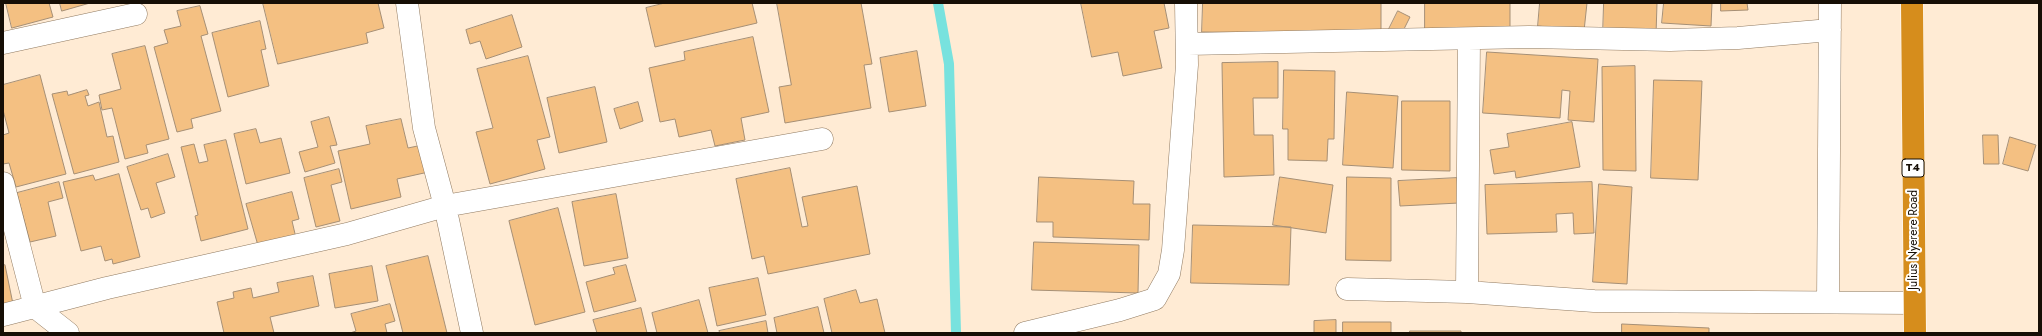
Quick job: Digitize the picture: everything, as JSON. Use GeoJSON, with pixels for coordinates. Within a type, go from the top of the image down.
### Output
{"type":"FeatureCollection","features":[{"type":"Feature","properties":{"kind":"highway","name":"Julius Nyerere Road"},"geometry":{"type":"LineString","coordinates":[[1912,3],[1915,333]]}},
{"type":"Feature","properties":{"kind":"street"},"geometry":{"type":"LineString","coordinates":[[407,3],[424,128],[445,206],[472,333]]}},
{"type":"Feature","properties":{"kind":"street"},"geometry":{"type":"LineString","coordinates":[[1025,333],[1120,310],[1155,299],[1169,274],[1173,250],[1188,44],[1186,3]]}},
{"type":"Feature","properties":{"kind":"street"},"geometry":{"type":"LineString","coordinates":[[1828,302],[1830,3]]}},
{"type":"Feature","properties":{"kind":"street"},"geometry":{"type":"LineString","coordinates":[[3,43],[136,14]]}},
{"type":"Feature","properties":{"kind":"street"},"geometry":{"type":"LineString","coordinates":[[1188,44],[1530,37],[1670,40],[1738,38],[1830,30]]}},
{"type":"Feature","properties":{"kind":"street"},"geometry":{"type":"LineString","coordinates":[[1467,292],[1469,38]]}},
{"type":"Feature","properties":{"kind":"street"},"geometry":{"type":"LineString","coordinates":[[3,315],[107,288],[340,236],[445,206],[822,139]]}},
{"type":"Feature","properties":{"kind":"street"},"geometry":{"type":"LineString","coordinates":[[3,183],[35,307],[68,333]]}},
{"type":"Feature","properties":{"kind":"street"},"geometry":{"type":"LineString","coordinates":[[1347,289],[1467,292],[1594,301],[1914,302]]}},
{"type":"Feature","properties":{"kind":"building"},"geometry":{"type":"Polygon","coordinates":[[[6,3],[49,3],[53,17],[12,28],[6,3]]]}},
{"type":"Feature","properties":{"kind":"building"},"geometry":{"type":"Polygon","coordinates":[[[60,3],[90,3],[62,11],[60,3]]]}},
{"type":"Feature","properties":{"kind":"building"},"geometry":{"type":"Polygon","coordinates":[[[263,3],[378,3],[384,28],[366,33],[368,43],[278,64],[263,3]]]}},
{"type":"Feature","properties":{"kind":"building"},"geometry":{"type":"Polygon","coordinates":[[[665,3],[752,3],[757,23],[655,47],[646,8],[665,3]]]}},
{"type":"Feature","properties":{"kind":"building"},"geometry":{"type":"Polygon","coordinates":[[[777,3],[861,3],[872,64],[864,65],[871,108],[785,123],[779,87],[791,85],[777,3]]]}},
{"type":"Feature","properties":{"kind":"building"},"geometry":{"type":"Polygon","coordinates":[[[1081,3],[1164,3],[1169,28],[1154,31],[1162,68],[1123,76],[1118,52],[1092,57],[1081,3]]]}},
{"type":"Feature","properties":{"kind":"building"},"geometry":{"type":"Polygon","coordinates":[[[1203,3],[1381,3],[1381,34],[1202,32],[1203,3]]]}},
{"type":"Feature","properties":{"kind":"building"},"geometry":{"type":"Polygon","coordinates":[[[1425,3],[1510,3],[1510,30],[1425,29],[1425,3]]]}},
{"type":"Feature","properties":{"kind":"building"},"geometry":{"type":"Polygon","coordinates":[[[1540,3],[1587,3],[1584,31],[1538,26],[1540,3]]]}},
{"type":"Feature","properties":{"kind":"building"},"geometry":{"type":"Polygon","coordinates":[[[1604,3],[1657,3],[1656,35],[1603,34],[1604,3]]]}},
{"type":"Feature","properties":{"kind":"building"},"geometry":{"type":"Polygon","coordinates":[[[1664,3],[1712,3],[1711,26],[1662,23],[1664,3]]]}},
{"type":"Feature","properties":{"kind":"building"},"geometry":{"type":"Polygon","coordinates":[[[1721,3],[1747,3],[1748,10],[1721,11],[1721,3]]]}},
{"type":"Feature","properties":{"kind":"building"},"geometry":{"type":"Polygon","coordinates":[[[200,6],[208,34],[201,36],[221,111],[191,119],[193,128],[177,132],[154,47],[168,43],[164,30],[181,26],[177,11],[200,6]]]}},
{"type":"Feature","properties":{"kind":"building"},"geometry":{"type":"Polygon","coordinates":[[[1398,11],[1410,17],[1400,37],[1388,31],[1398,11]]]}},
{"type":"Feature","properties":{"kind":"building"},"geometry":{"type":"Polygon","coordinates":[[[512,15],[522,47],[486,59],[480,41],[470,44],[466,30],[512,15]]]}},
{"type":"Feature","properties":{"kind":"building"},"geometry":{"type":"Polygon","coordinates":[[[260,21],[266,49],[261,50],[269,86],[228,97],[212,33],[260,21]]]}},
{"type":"Feature","properties":{"kind":"building"},"geometry":{"type":"Polygon","coordinates":[[[753,37],[769,112],[741,118],[745,140],[715,146],[711,130],[679,137],[675,119],[660,122],[649,68],[685,60],[684,52],[753,37]]]}},
{"type":"Feature","properties":{"kind":"building"},"geometry":{"type":"Polygon","coordinates":[[[145,46],[169,139],[146,145],[148,153],[125,159],[112,108],[102,110],[99,95],[121,89],[112,54],[145,46]]]}},
{"type":"Feature","properties":{"kind":"building"},"geometry":{"type":"Polygon","coordinates":[[[917,51],[926,106],[889,112],[880,58],[917,51]]]}},
{"type":"Feature","properties":{"kind":"building"},"geometry":{"type":"Polygon","coordinates":[[[1487,52],[1598,59],[1594,122],[1568,120],[1570,91],[1562,90],[1560,118],[1483,113],[1487,52]]]}},
{"type":"Feature","properties":{"kind":"building"},"geometry":{"type":"Polygon","coordinates":[[[528,56],[550,137],[537,140],[545,169],[490,184],[476,132],[493,128],[477,69],[528,56]]]}},
{"type":"Feature","properties":{"kind":"building"},"geometry":{"type":"Polygon","coordinates":[[[1278,62],[1278,98],[1253,98],[1254,135],[1273,135],[1274,175],[1224,177],[1222,63],[1278,62]]]}},
{"type":"Feature","properties":{"kind":"building"},"geometry":{"type":"Polygon","coordinates":[[[1635,66],[1636,171],[1603,170],[1602,67],[1635,66]]]}},
{"type":"Feature","properties":{"kind":"building"},"geometry":{"type":"Polygon","coordinates":[[[1284,70],[1335,71],[1334,139],[1328,139],[1327,161],[1288,160],[1288,129],[1283,129],[1284,70]]]}},
{"type":"Feature","properties":{"kind":"building"},"geometry":{"type":"Polygon","coordinates":[[[40,75],[66,174],[16,187],[9,163],[3,164],[3,135],[9,133],[3,110],[3,85],[40,75]]]}},
{"type":"Feature","properties":{"kind":"building"},"geometry":{"type":"Polygon","coordinates":[[[1654,80],[1702,81],[1698,180],[1651,178],[1654,80]]]}},
{"type":"Feature","properties":{"kind":"building"},"geometry":{"type":"Polygon","coordinates":[[[595,87],[607,142],[559,153],[547,98],[595,87]]]}},
{"type":"Feature","properties":{"kind":"building"},"geometry":{"type":"Polygon","coordinates":[[[87,90],[89,95],[85,96],[88,106],[99,102],[107,137],[113,136],[119,162],[74,174],[52,94],[67,91],[68,95],[87,90]]]}},
{"type":"Feature","properties":{"kind":"building"},"geometry":{"type":"Polygon","coordinates":[[[1347,92],[1398,96],[1393,168],[1343,165],[1347,92]]]}},
{"type":"Feature","properties":{"kind":"building"},"geometry":{"type":"Polygon","coordinates":[[[1402,101],[1450,101],[1450,171],[1402,170],[1402,101]]]}},
{"type":"Feature","properties":{"kind":"building"},"geometry":{"type":"Polygon","coordinates":[[[638,102],[643,121],[620,129],[614,109],[638,102]]]}},
{"type":"Feature","properties":{"kind":"building"},"geometry":{"type":"Polygon","coordinates":[[[329,117],[337,145],[330,146],[335,163],[305,172],[299,152],[318,147],[311,122],[329,117]]]}},
{"type":"Feature","properties":{"kind":"building"},"geometry":{"type":"Polygon","coordinates":[[[401,119],[408,148],[427,144],[433,171],[397,179],[401,197],[351,209],[338,151],[370,144],[366,126],[401,119]]]}},
{"type":"Feature","properties":{"kind":"building"},"geometry":{"type":"Polygon","coordinates":[[[1572,122],[1580,167],[1516,178],[1515,171],[1494,174],[1490,150],[1509,147],[1507,134],[1572,122]]]}},
{"type":"Feature","properties":{"kind":"building"},"geometry":{"type":"Polygon","coordinates":[[[256,129],[260,143],[281,138],[290,173],[246,184],[234,134],[256,129]]]}},
{"type":"Feature","properties":{"kind":"building"},"geometry":{"type":"Polygon","coordinates":[[[1983,135],[1998,135],[1999,164],[1984,164],[1983,135]]]}},
{"type":"Feature","properties":{"kind":"building"},"geometry":{"type":"Polygon","coordinates":[[[2010,137],[2036,145],[2028,171],[2003,164],[2010,137]]]}},
{"type":"Feature","properties":{"kind":"building"},"geometry":{"type":"Polygon","coordinates":[[[226,140],[248,229],[201,241],[195,216],[198,215],[181,147],[194,144],[199,163],[208,161],[204,145],[226,140]]]}},
{"type":"Feature","properties":{"kind":"building"},"geometry":{"type":"Polygon","coordinates":[[[168,154],[175,177],[156,183],[165,213],[151,218],[148,208],[141,210],[127,167],[168,154]]]}},
{"type":"Feature","properties":{"kind":"building"},"geometry":{"type":"Polygon","coordinates":[[[790,168],[802,227],[808,226],[802,197],[857,186],[870,254],[768,274],[764,256],[752,259],[736,179],[790,168]]]}},
{"type":"Feature","properties":{"kind":"building"},"geometry":{"type":"Polygon","coordinates":[[[339,169],[342,182],[331,185],[340,221],[316,227],[304,178],[339,169]]]}},
{"type":"Feature","properties":{"kind":"building"},"geometry":{"type":"Polygon","coordinates":[[[119,174],[140,257],[113,264],[112,259],[105,261],[101,246],[81,251],[63,182],[93,175],[95,180],[119,174]]]}},
{"type":"Feature","properties":{"kind":"building"},"geometry":{"type":"Polygon","coordinates":[[[1039,177],[1134,181],[1133,204],[1150,204],[1149,240],[1053,237],[1053,222],[1037,222],[1039,177]]]}},
{"type":"Feature","properties":{"kind":"building"},"geometry":{"type":"Polygon","coordinates":[[[1280,177],[1333,185],[1326,233],[1273,225],[1280,177]]]}},
{"type":"Feature","properties":{"kind":"building"},"geometry":{"type":"Polygon","coordinates":[[[1347,177],[1391,178],[1391,261],[1346,260],[1347,177]]]}},
{"type":"Feature","properties":{"kind":"building"},"geometry":{"type":"Polygon","coordinates":[[[1457,178],[1459,203],[1400,206],[1398,181],[1457,178]]]}},
{"type":"Feature","properties":{"kind":"building"},"geometry":{"type":"Polygon","coordinates":[[[59,182],[63,198],[48,202],[56,236],[30,242],[17,193],[59,182]]]}},
{"type":"Feature","properties":{"kind":"building"},"geometry":{"type":"Polygon","coordinates":[[[1592,182],[1594,233],[1574,234],[1573,213],[1556,214],[1557,232],[1487,234],[1485,185],[1592,182]]]}},
{"type":"Feature","properties":{"kind":"building"},"geometry":{"type":"Polygon","coordinates":[[[1599,184],[1632,187],[1627,284],[1593,282],[1599,184]]]}},
{"type":"Feature","properties":{"kind":"building"},"geometry":{"type":"Polygon","coordinates":[[[292,192],[299,219],[292,221],[296,238],[259,249],[246,204],[292,192]]]}},
{"type":"Feature","properties":{"kind":"building"},"geometry":{"type":"Polygon","coordinates":[[[616,194],[628,258],[584,266],[572,202],[616,194]]]}},
{"type":"Feature","properties":{"kind":"building"},"geometry":{"type":"Polygon","coordinates":[[[558,208],[585,312],[535,325],[509,221],[558,208]]]}},
{"type":"Feature","properties":{"kind":"building"},"geometry":{"type":"Polygon","coordinates":[[[1193,225],[1291,227],[1289,285],[1191,283],[1193,225]]]}},
{"type":"Feature","properties":{"kind":"building"},"geometry":{"type":"Polygon","coordinates":[[[1034,242],[1139,245],[1138,293],[1032,290],[1034,242]]]}},
{"type":"Feature","properties":{"kind":"building"},"geometry":{"type":"Polygon","coordinates":[[[428,256],[447,333],[403,333],[386,266],[428,256]]]}},
{"type":"Feature","properties":{"kind":"building"},"geometry":{"type":"Polygon","coordinates":[[[5,265],[13,304],[3,306],[3,266],[5,265]]]}},
{"type":"Feature","properties":{"kind":"building"},"geometry":{"type":"Polygon","coordinates":[[[626,265],[636,301],[594,312],[586,282],[615,274],[613,268],[626,265]]]}},
{"type":"Feature","properties":{"kind":"building"},"geometry":{"type":"Polygon","coordinates":[[[372,266],[378,301],[335,308],[329,274],[372,266]]]}},
{"type":"Feature","properties":{"kind":"building"},"geometry":{"type":"Polygon","coordinates":[[[313,276],[319,306],[270,317],[274,333],[224,333],[217,302],[234,298],[233,292],[251,288],[253,298],[279,292],[277,283],[313,276]]]}},
{"type":"Feature","properties":{"kind":"building"},"geometry":{"type":"Polygon","coordinates":[[[758,278],[766,315],[717,326],[709,288],[758,278]]]}},
{"type":"Feature","properties":{"kind":"building"},"geometry":{"type":"Polygon","coordinates":[[[856,290],[860,303],[877,299],[885,333],[832,333],[824,299],[856,290]]]}},
{"type":"Feature","properties":{"kind":"building"},"geometry":{"type":"Polygon","coordinates":[[[699,300],[708,333],[657,333],[652,313],[699,300]]]}},
{"type":"Feature","properties":{"kind":"building"},"geometry":{"type":"Polygon","coordinates":[[[390,304],[395,321],[385,324],[387,333],[350,333],[356,331],[351,314],[390,304]]]}},
{"type":"Feature","properties":{"kind":"building"},"geometry":{"type":"Polygon","coordinates":[[[818,307],[824,333],[777,333],[774,318],[818,307]]]}},
{"type":"Feature","properties":{"kind":"building"},"geometry":{"type":"Polygon","coordinates":[[[641,308],[647,333],[597,333],[593,320],[641,308]]]}},
{"type":"Feature","properties":{"kind":"building"},"geometry":{"type":"Polygon","coordinates":[[[1336,320],[1336,333],[1314,333],[1314,321],[1336,320]]]}},
{"type":"Feature","properties":{"kind":"building"},"geometry":{"type":"Polygon","coordinates":[[[766,321],[768,333],[720,333],[719,331],[766,321]]]}},
{"type":"Feature","properties":{"kind":"building"},"geometry":{"type":"Polygon","coordinates":[[[1343,322],[1391,322],[1391,333],[1343,333],[1343,322]]]}},
{"type":"Feature","properties":{"kind":"building"},"geometry":{"type":"Polygon","coordinates":[[[1622,324],[1709,328],[1709,333],[1622,333],[1622,324]]]}},
{"type":"Feature","properties":{"kind":"building"},"geometry":{"type":"Polygon","coordinates":[[[1410,331],[1461,331],[1461,333],[1410,333],[1410,331]]]}},
{"type":"Feature","properties":{"kind":"waterway"},"geometry":{"type":"LineString","coordinates":[[938,3],[949,64],[956,333]]}}]}
